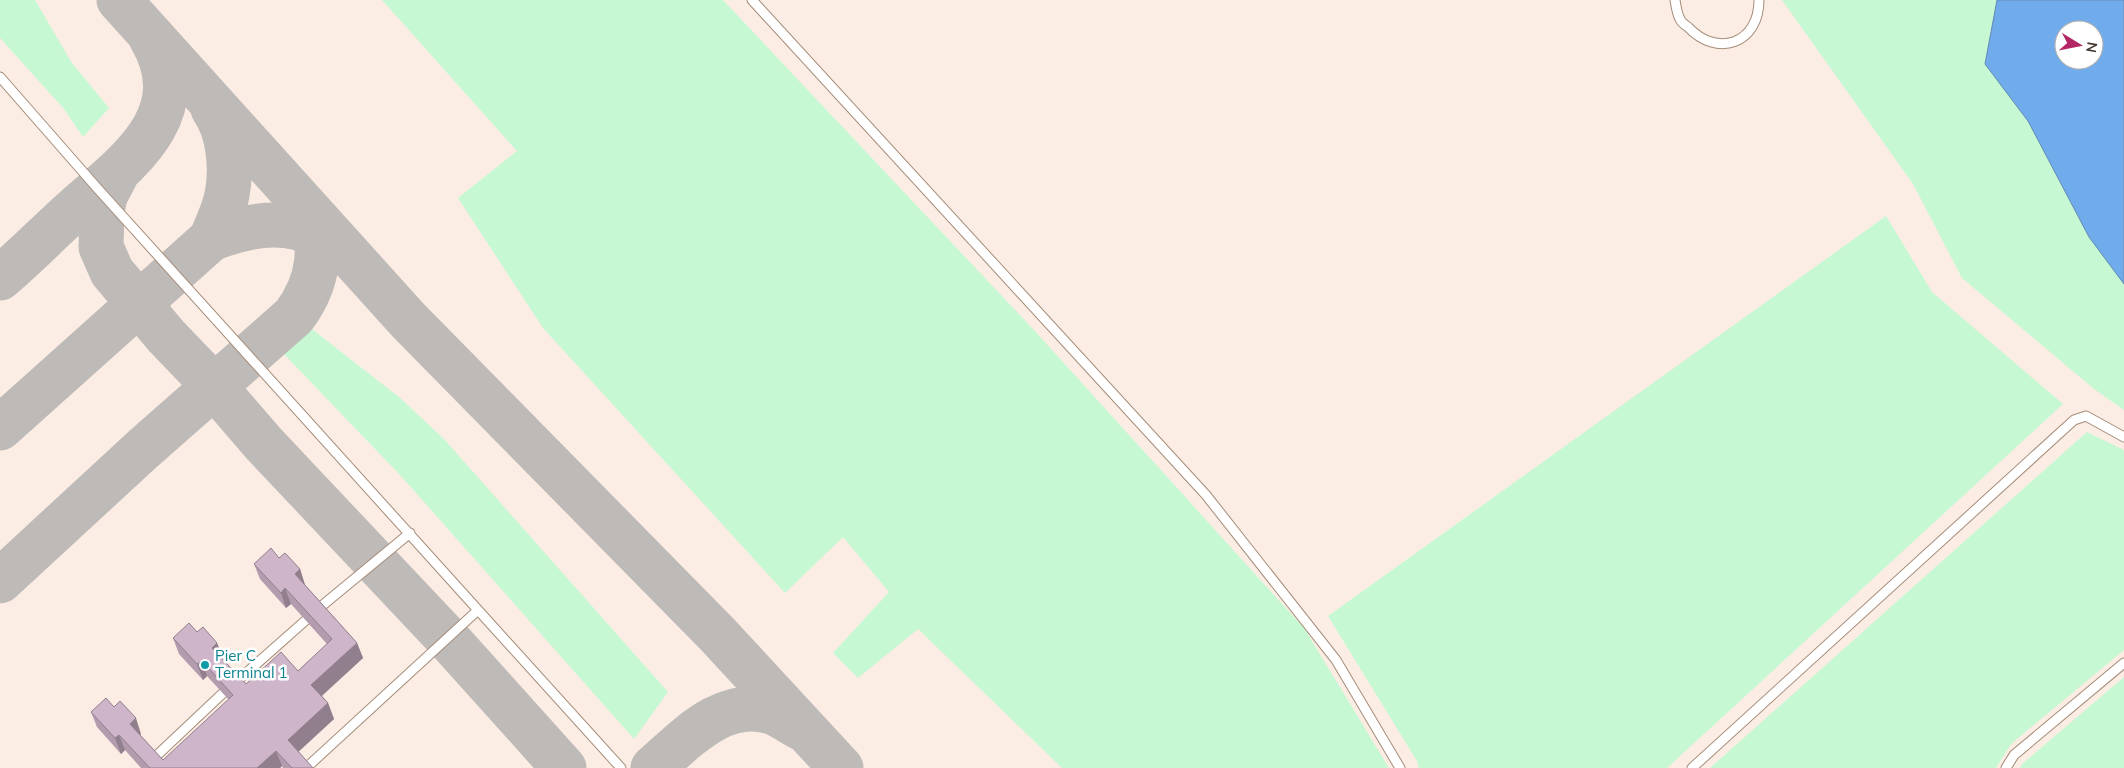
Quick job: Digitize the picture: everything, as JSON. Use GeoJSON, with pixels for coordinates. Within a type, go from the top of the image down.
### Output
{"type":"FeatureCollection","features":[{"type":"Feature","properties":{"kind":"lane"},"geometry":{"type":"LineString","coordinates":[[752,0],[1206,495],[1336,660],[1400,768]]}},
{"type":"Feature","properties":{"kind":"lane"},"geometry":{"type":"LineString","coordinates":[[1675,0],[1680,19],[1697,37],[1713,44],[1730,43],[1743,38],[1754,26],[1759,11],[1759,0]]}},
{"type":"Feature","properties":{"kind":"lane"},"geometry":{"type":"LineString","coordinates":[[0,77],[98,189],[622,768]]}},
{"type":"Feature","properties":{"kind":"lane"},"geometry":{"type":"LineString","coordinates":[[1692,768],[2074,420],[2086,416],[2124,437]]}},
{"type":"Feature","properties":{"kind":"lane"},"geometry":{"type":"LineString","coordinates":[[318,609],[410,533]]}},
{"type":"Feature","properties":{"kind":"lane"},"geometry":{"type":"LineString","coordinates":[[306,768],[478,610]]}},
{"type":"Feature","properties":{"kind":"lane"},"geometry":{"type":"LineString","coordinates":[[236,682],[306,620]]}},
{"type":"Feature","properties":{"kind":"lane"},"geometry":{"type":"LineString","coordinates":[[2006,768],[2014,755],[2124,663]]}},
{"type":"Feature","properties":{"kind":"lane"},"geometry":{"type":"LineString","coordinates":[[153,758],[223,693]]}},
{"type":"Feature","properties":{"kind":"shaded area"},"geometry":{"type":"Polygon","coordinates":[[[0,0],[2124,0],[2124,768],[0,768],[0,0]]]}},
{"type":"Feature","properties":{"kind":"green space"},"geometry":{"type":"Polygon","coordinates":[[[0,0],[35,0],[72,63],[109,108],[83,137],[64,109],[0,38],[0,0]]]}},
{"type":"Feature","properties":{"kind":"green space"},"geometry":{"type":"Polygon","coordinates":[[[382,0],[723,0],[1033,329],[1304,628],[1389,768],[1062,768],[918,629],[858,678],[833,653],[889,592],[843,537],[785,593],[543,328],[458,198],[517,151],[382,0]]]}},
{"type":"Feature","properties":{"kind":"green space"},"geometry":{"type":"Polygon","coordinates":[[[1782,0],[2124,0],[2124,410],[2094,389],[1962,278],[1913,184],[1782,0]]]}},
{"type":"Feature","properties":{"kind":"green space"},"geometry":{"type":"Polygon","coordinates":[[[1886,216],[1932,292],[2063,404],[1667,768],[1419,768],[1417,761],[1328,616],[1886,216]]]}},
{"type":"Feature","properties":{"kind":"green space"},"geometry":{"type":"Polygon","coordinates":[[[308,326],[399,397],[444,439],[668,692],[634,739],[401,476],[281,351],[308,326]]]}},
{"type":"Feature","properties":{"kind":"green space"},"geometry":{"type":"Polygon","coordinates":[[[2087,432],[2124,450],[2124,650],[2011,744],[1996,768],[1710,768],[2087,432]]]}},
{"type":"Feature","properties":{"kind":"green space"},"geometry":{"type":"Polygon","coordinates":[[[2124,677],[2124,768],[2020,768],[2022,764],[2124,677]]]}},
{"type":"Feature","properties":{"kind":"water"},"geometry":{"type":"Polygon","coordinates":[[[1997,0],[2124,0],[2124,284],[2089,237],[2028,121],[1985,64],[1997,0]]]}},
{"type":"Feature","properties":{"kind":"building"},"geometry":{"type":"Polygon","coordinates":[[[271,548],[279,558],[285,553],[300,569],[295,574],[357,643],[311,685],[328,703],[288,740],[313,768],[292,768],[276,751],[257,768],[150,768],[119,735],[115,738],[91,712],[106,698],[114,707],[120,701],[136,718],[130,724],[163,760],[233,695],[202,661],[197,664],[173,638],[189,623],[197,632],[203,627],[217,643],[212,648],[246,684],[281,652],[298,671],[332,639],[285,588],[281,593],[254,564],[271,548]]]}},
{"type":"Feature","properties":{"kind":"taxiway"},"geometry":{"type":"LineString","coordinates":[[119,0],[408,320],[718,635],[841,768]]}},
{"type":"Feature","properties":{"kind":"taxiway"},"geometry":{"type":"LineString","coordinates":[[0,278],[116,173],[150,135],[160,114],[165,91],[163,66],[151,38]]}},
{"type":"Feature","properties":{"kind":"taxiway"},"geometry":{"type":"LineString","coordinates":[[213,109],[223,128],[226,139],[229,174],[226,201],[211,239],[243,229],[274,225],[290,226],[305,230],[335,245]]}},
{"type":"Feature","properties":{"kind":"taxiway"},"geometry":{"type":"LineString","coordinates":[[118,171],[105,196],[102,212],[101,247],[112,272],[166,336],[213,385],[264,444],[448,639],[564,768]]}},
{"type":"Feature","properties":{"kind":"taxiway"},"geometry":{"type":"LineString","coordinates":[[0,581],[143,449],[294,316],[309,290],[317,262],[315,234],[303,207]]}},
{"type":"Feature","properties":{"kind":"taxiway"},"geometry":{"type":"LineString","coordinates":[[0,428],[211,239]]}},
{"type":"Feature","properties":{"kind":"taxiway"},"geometry":{"type":"LineString","coordinates":[[653,768],[693,733],[723,715],[739,710],[756,709],[774,713],[801,728]]}},
{"type":"Feature","properties":{"kind":"place","name":"Pier C Terminal 1"},"geometry":{"type":"Point","coordinates":[205,665]}}]}
